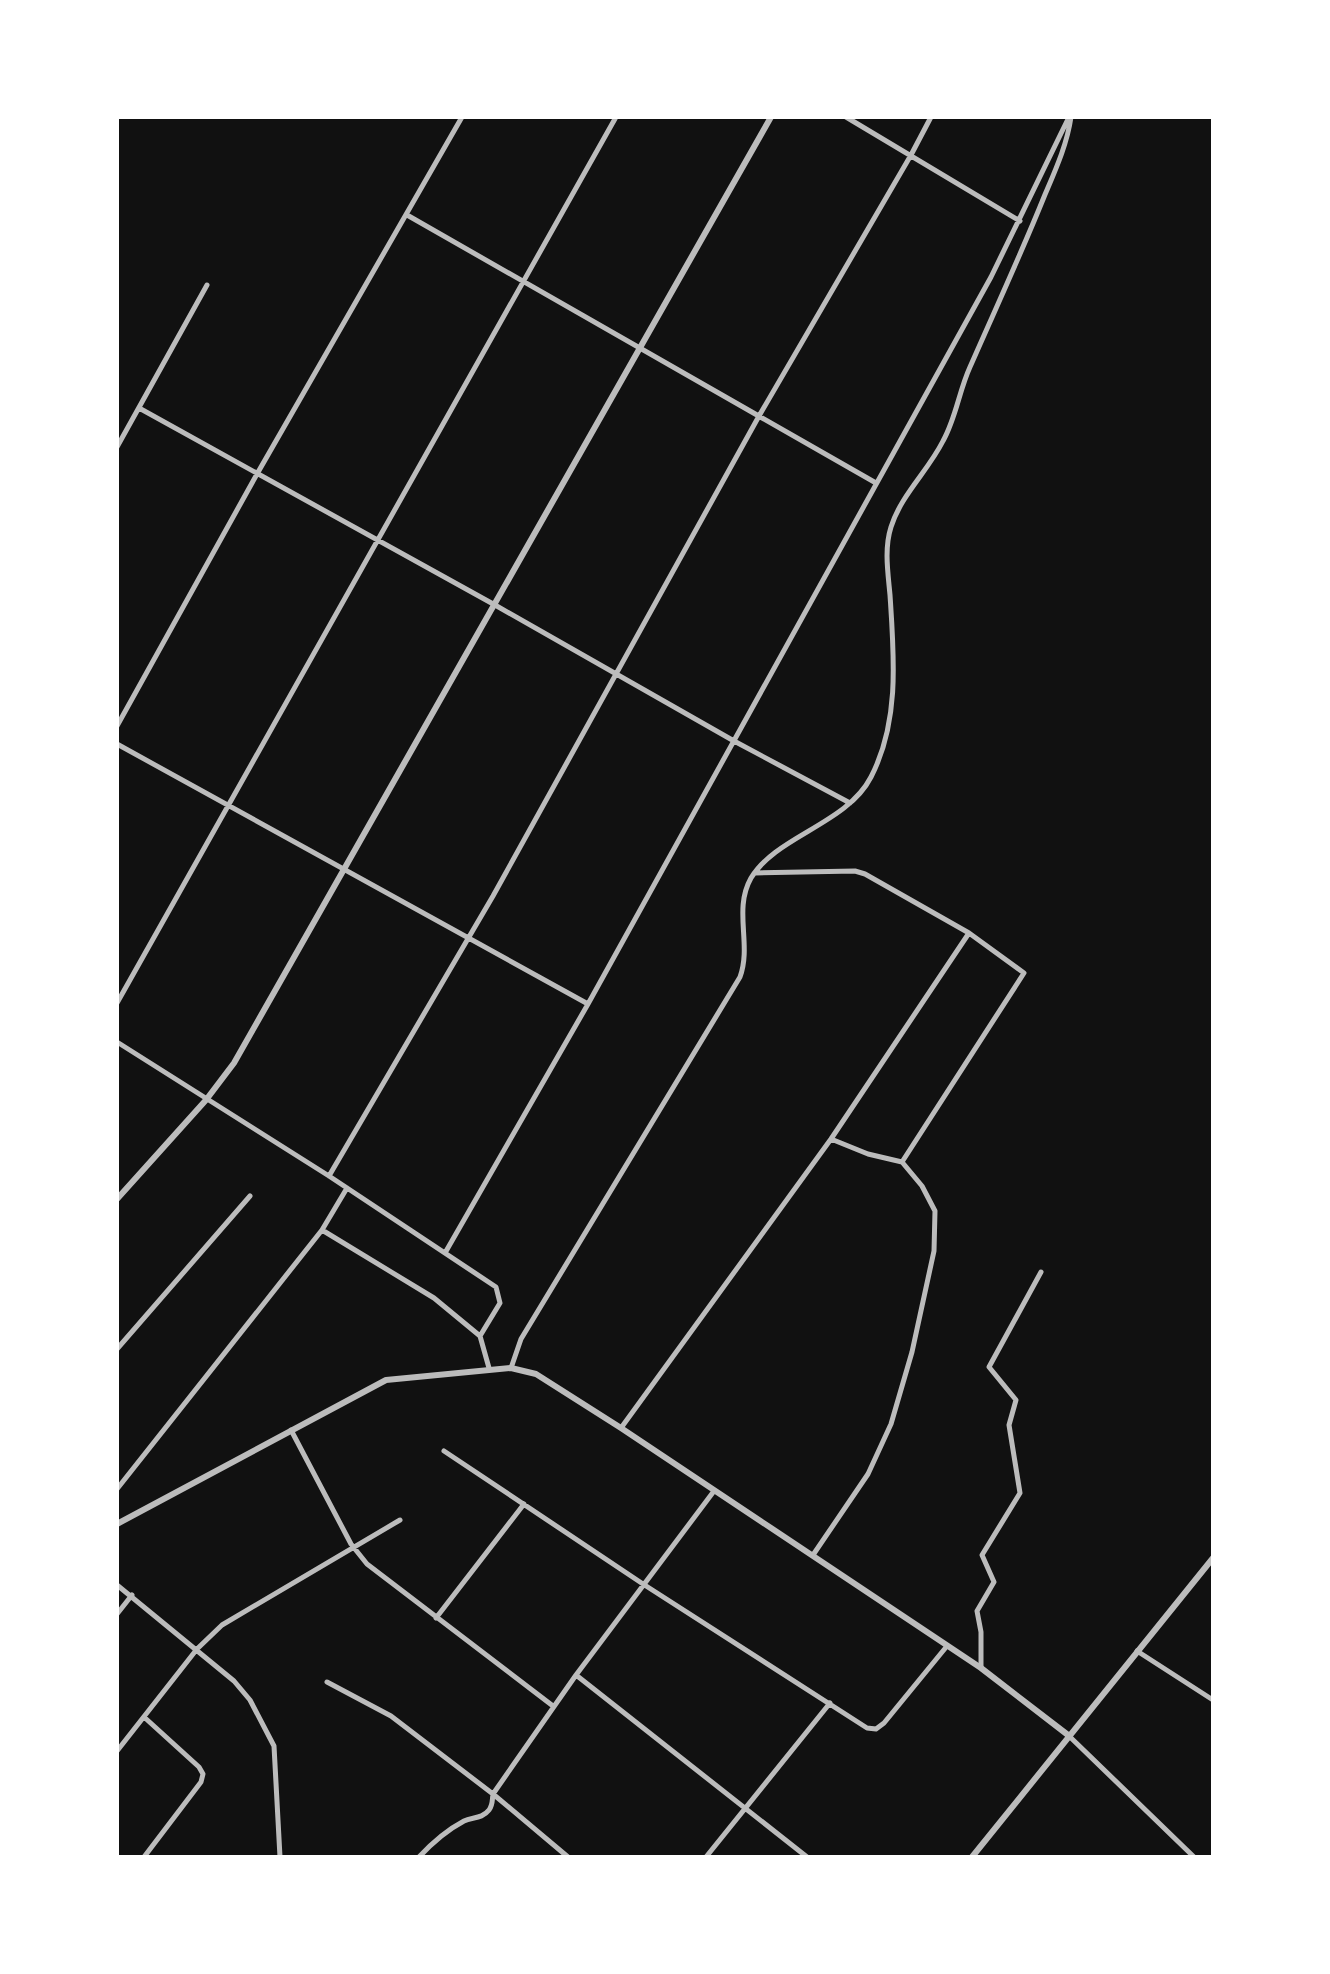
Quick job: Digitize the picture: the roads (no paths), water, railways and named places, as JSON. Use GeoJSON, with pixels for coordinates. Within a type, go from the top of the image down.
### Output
{"type":"FeatureCollection","features":[{"type":"Feature","properties":{"kind":"street"},"geometry":{"type":"LineString","coordinates":[[117,726],[257,474],[462,117]]}},
{"type":"Feature","properties":{"kind":"street"},"geometry":{"type":"LineString","coordinates":[[117,1003],[616,117]]}},
{"type":"Feature","properties":{"kind":"street"},"geometry":{"type":"LineString","coordinates":[[117,1199],[206,1100],[233,1063],[771,117]]}},
{"type":"Feature","properties":{"kind":"street"},"geometry":{"type":"LineString","coordinates":[[846,117],[1020,220]]}},
{"type":"Feature","properties":{"kind":"street"},"geometry":{"type":"LineString","coordinates":[[329,1176],[469,938],[759,416],[931,117]]}},
{"type":"Feature","properties":{"kind":"street"},"geometry":{"type":"LineString","coordinates":[[445,1253],[588,1004],[876,483],[1020,220],[1070,117]]}},
{"type":"Feature","properties":{"kind":"street"},"geometry":{"type":"LineString","coordinates":[[510,1368],[521,1339],[740,977],[743,962],[741,911],[744,894],[755,873],[772,856],[850,803],[863,791],[872,776],[886,740],[892,703],[894,663],[887,550],[891,526],[905,499],[943,442],[961,387],[1069,136],[1070,117]]}},
{"type":"Feature","properties":{"kind":"street"},"geometry":{"type":"LineString","coordinates":[[407,215],[876,483]]}},
{"type":"Feature","properties":{"kind":"street"},"geometry":{"type":"LineString","coordinates":[[117,447],[207,285]]}},
{"type":"Feature","properties":{"kind":"street"},"geometry":{"type":"LineString","coordinates":[[139,408],[733,741],[850,803]]}},
{"type":"Feature","properties":{"kind":"street"},"geometry":{"type":"LineString","coordinates":[[117,744],[588,1004]]}},
{"type":"Feature","properties":{"kind":"street"},"geometry":{"type":"LineString","coordinates":[[755,873],[855,870],[969,933],[1024,973],[902,1162]]}},
{"type":"Feature","properties":{"kind":"street"},"geometry":{"type":"LineString","coordinates":[[621,1428],[831,1139],[969,933]]}},
{"type":"Feature","properties":{"kind":"street"},"geometry":{"type":"LineString","coordinates":[[117,1042],[329,1176],[496,1287],[500,1303],[480,1336]]}},
{"type":"Feature","properties":{"kind":"street"},"geometry":{"type":"LineString","coordinates":[[813,1555],[868,1474],[891,1424],[912,1352],[934,1251],[935,1211],[922,1186],[902,1162],[868,1154],[831,1139]]}},
{"type":"Feature","properties":{"kind":"street"},"geometry":{"type":"LineString","coordinates":[[117,1489],[323,1230],[347,1188]]}},
{"type":"Feature","properties":{"kind":"street"},"geometry":{"type":"LineString","coordinates":[[117,1349],[250,1196]]}},
{"type":"Feature","properties":{"kind":"street"},"geometry":{"type":"LineString","coordinates":[[323,1230],[434,1298],[480,1336],[489,1368]]}},
{"type":"Feature","properties":{"kind":"street"},"geometry":{"type":"LineString","coordinates":[[981,1668],[981,1632],[977,1611],[994,1582],[982,1555],[1020,1493],[1009,1425],[1016,1401],[989,1367],[1041,1272]]}},
{"type":"Feature","properties":{"kind":"street"},"geometry":{"type":"LineString","coordinates":[[117,1524],[386,1380],[489,1368],[510,1368],[536,1374],[981,1668],[1068,1735],[1194,1857]]}},
{"type":"Feature","properties":{"kind":"street"},"geometry":{"type":"LineString","coordinates":[[291,1430],[353,1546],[367,1564],[553,1706]]}},
{"type":"Feature","properties":{"kind":"street"},"geometry":{"type":"LineString","coordinates":[[444,1451],[643,1584],[867,1728],[876,1728],[884,1723],[947,1646]]}},
{"type":"Feature","properties":{"kind":"street"},"geometry":{"type":"LineString","coordinates":[[419,1857],[433,1842],[466,1820],[482,1816],[488,1811],[492,1805],[493,1794],[553,1706],[714,1491]]}},
{"type":"Feature","properties":{"kind":"street"},"geometry":{"type":"LineString","coordinates":[[436,1618],[524,1504]]}},
{"type":"Feature","properties":{"kind":"street"},"geometry":{"type":"LineString","coordinates":[[117,1751],[197,1649],[222,1625],[400,1520]]}},
{"type":"Feature","properties":{"kind":"street"},"geometry":{"type":"LineString","coordinates":[[972,1857],[1213,1558]]}},
{"type":"Feature","properties":{"kind":"street"},"geometry":{"type":"LineString","coordinates":[[117,1585],[197,1649],[234,1681],[250,1700],[274,1746],[280,1857]]}},
{"type":"Feature","properties":{"kind":"street"},"geometry":{"type":"LineString","coordinates":[[117,1614],[132,1595]]}},
{"type":"Feature","properties":{"kind":"street"},"geometry":{"type":"LineString","coordinates":[[1137,1651],[1213,1700]]}},
{"type":"Feature","properties":{"kind":"street"},"geometry":{"type":"LineString","coordinates":[[576,1675],[807,1857]]}},
{"type":"Feature","properties":{"kind":"street"},"geometry":{"type":"LineString","coordinates":[[327,1682],[391,1716],[493,1794],[568,1857]]}},
{"type":"Feature","properties":{"kind":"street"},"geometry":{"type":"LineString","coordinates":[[706,1857],[830,1703]]}},
{"type":"Feature","properties":{"kind":"street"},"geometry":{"type":"LineString","coordinates":[[144,1717],[199,1767],[203,1774],[201,1782],[144,1857]]}}]}
